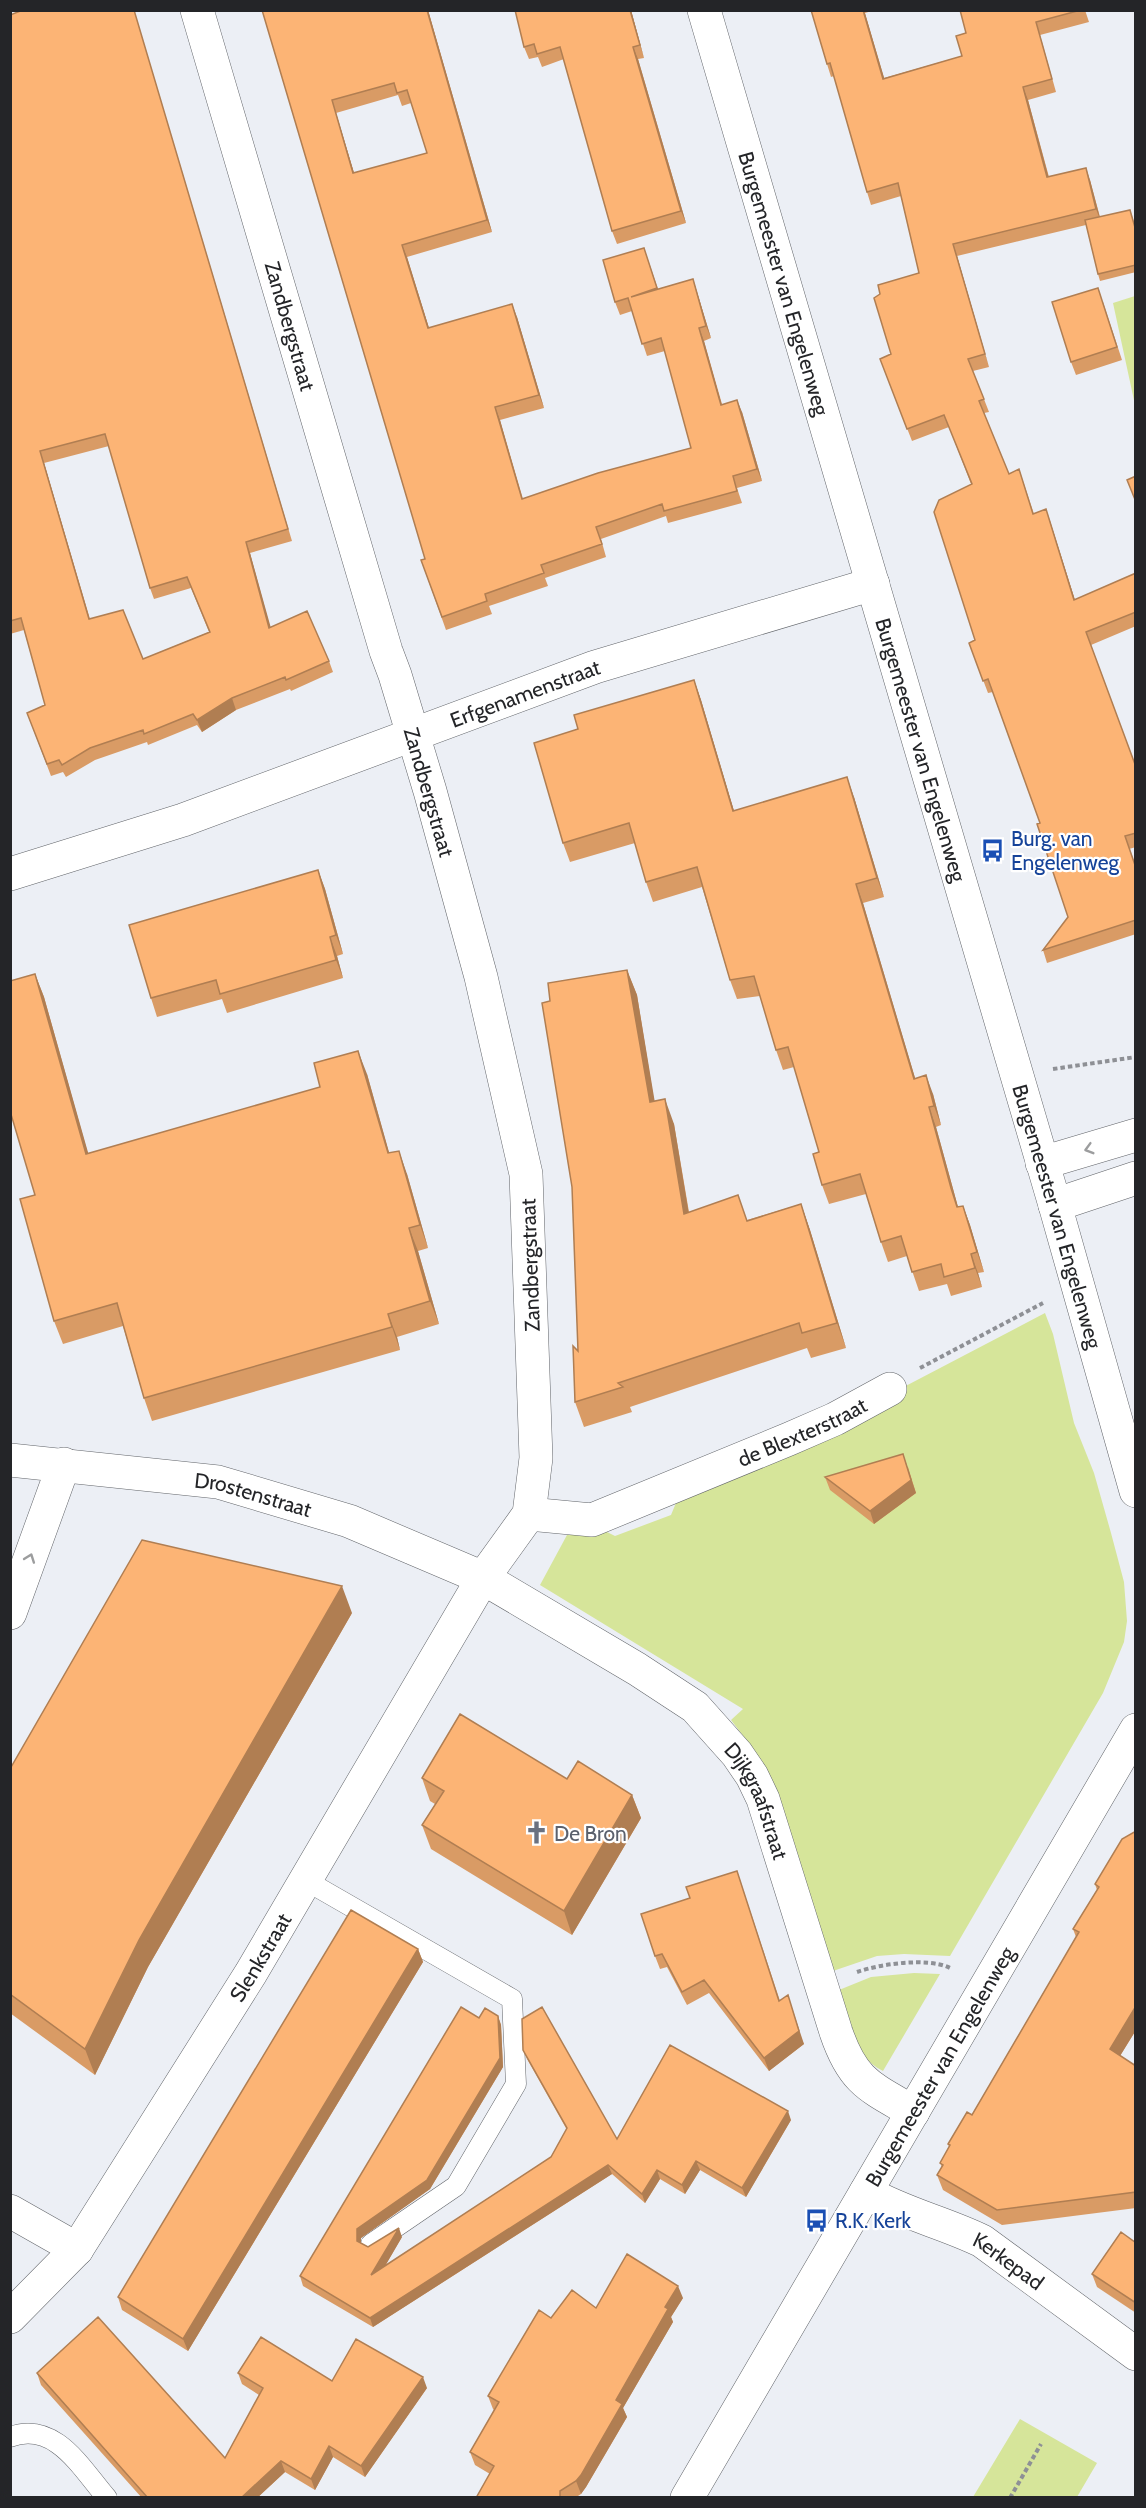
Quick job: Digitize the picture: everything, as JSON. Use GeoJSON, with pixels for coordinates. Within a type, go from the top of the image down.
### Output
{"type":"FeatureCollection","features":[{"type":"Feature","properties":{"kind":"street","name":"Zandbergstraat"},"geometry":{"type":"LineString","coordinates":[[197,10],[386,651],[413,735],[481,977],[526,1174],[536,1458],[529,1514],[483,1578]]}},
{"type":"Feature","properties":{"kind":"street","name":"Burgemeester van Engelenweg"},"geometry":{"type":"LineString","coordinates":[[704,10],[1055,1205],[1136,1491]]}},
{"type":"Feature","properties":{"kind":"street","name":"Erfgenamenstraat"},"geometry":{"type":"LineString","coordinates":[[10,874],[183,819],[595,667],[873,584]]}},
{"type":"Feature","properties":{"kind":"street"},"geometry":{"type":"LineString","coordinates":[[1042,1162],[1136,1135]]}},
{"type":"Feature","properties":{"kind":"street"},"geometry":{"type":"LineString","coordinates":[[1055,1205],[1136,1178]]}},
{"type":"Feature","properties":{"kind":"street","name":"de Blexterstraat"},"geometry":{"type":"LineString","coordinates":[[529,1514],[592,1520],[835,1419],[890,1389]]}},
{"type":"Feature","properties":{"kind":"street","name":"Drostenstraat"},"geometry":{"type":"LineString","coordinates":[[10,1460],[218,1482],[349,1521],[483,1578]]}},
{"type":"Feature","properties":{"kind":"street"},"geometry":{"type":"LineString","coordinates":[[10,1613],[64,1464]]}},
{"type":"Feature","properties":{"kind":"street","name":"Slenkstraat"},"geometry":{"type":"LineString","coordinates":[[10,2317],[77,2249],[251,1973],[483,1578]]}},
{"type":"Feature","properties":{"kind":"street","name":"Dijkgraafstraat"},"geometry":{"type":"LineString","coordinates":[[483,1578],[679,1696],[708,1721],[737,1754],[752,1776],[763,1799],[846,2058],[854,2073],[913,2112]]}},
{"type":"Feature","properties":{"kind":"street","name":"Burgemeester van Engelenweg"},"geometry":{"type":"LineString","coordinates":[[687,2498],[1136,1730]]}},
{"type":"Feature","properties":{"kind":"street","name":"Kerkepad"},"geometry":{"type":"LineString","coordinates":[[866,2192],[896,2209],[960,2230],[982,2241],[1136,2354]]}},
{"type":"Feature","properties":{"kind":"street"},"geometry":{"type":"LineString","coordinates":[[10,2211],[77,2249]]}},
{"type":"Feature","properties":{"kind":"lane"},"geometry":{"type":"LineString","coordinates":[[305,1880],[512,1999],[516,2084],[456,2186],[371,2244]]}},
{"type":"Feature","properties":{"kind":"lane"},"geometry":{"type":"LineString","coordinates":[[10,2437],[22,2432],[37,2432],[50,2437],[63,2448],[107,2498]]}},
{"type":"Feature","properties":{"kind":"path"},"geometry":{"type":"LineString","coordinates":[[1049,1070],[1136,1057]]}},
{"type":"Feature","properties":{"kind":"path","name":"de Blexterstraat"},"geometry":{"type":"LineString","coordinates":[[890,1389],[894,1382],[1046,1301]]}},
{"type":"Feature","properties":{"kind":"path"},"geometry":{"type":"LineString","coordinates":[[852,1974],[884,1965],[929,1964],[950,1968]]}},
{"type":"Feature","properties":{"kind":"path"},"geometry":{"type":"LineString","coordinates":[[1010,2498],[1041,2444]]}},
{"type":"Feature","properties":{"kind":"green space"},"geometry":{"type":"Polygon","coordinates":[[[1136,296],[1135,405],[1113,303],[1136,296]]]}},
{"type":"Feature","properties":{"kind":"green space"},"geometry":{"type":"Polygon","coordinates":[[[1045,1313],[1053,1334],[1074,1423],[1094,1473],[1124,1582],[1127,1621],[1124,1642],[1103,1693],[950,1956],[904,1954],[877,1956],[833,1971],[744,1737],[731,1720],[743,1709],[540,1585],[567,1535],[587,1533],[599,1528],[615,1536],[671,1515],[678,1498],[898,1390],[1045,1313]]]}},
{"type":"Feature","properties":{"kind":"green space"},"geometry":{"type":"Polygon","coordinates":[[[914,1973],[940,1974],[883,2071],[873,2065],[858,2047],[839,1990],[871,1977],[914,1973]]]}},
{"type":"Feature","properties":{"kind":"green space"},"geometry":{"type":"Polygon","coordinates":[[[1020,2419],[1097,2463],[1077,2497],[973,2497],[1020,2419]]]}},
{"type":"Feature","properties":{"kind":"building"},"geometry":{"type":"Polygon","coordinates":[[[23,10],[134,10],[288,529],[246,542],[269,628],[307,611],[329,661],[286,680],[285,677],[232,698],[197,720],[193,714],[144,734],[143,730],[90,748],[62,765],[59,760],[47,764],[27,713],[45,705],[21,618],[10,621],[10,15],[23,10]],[[105,434],[40,451],[89,619],[123,610],[143,659],[210,632],[187,577],[150,588],[105,434]]]}},
{"type":"Feature","properties":{"kind":"building"},"geometry":{"type":"Polygon","coordinates":[[[262,10],[427,10],[487,220],[402,245],[428,328],[512,304],[539,395],[495,407],[522,499],[598,473],[691,448],[661,338],[642,344],[628,298],[615,302],[603,260],[644,248],[657,288],[631,297],[693,279],[706,326],[699,328],[721,405],[737,400],[757,469],[733,476],[737,491],[664,511],[662,504],[596,527],[602,544],[541,565],[544,573],[485,594],[487,601],[442,617],[421,560],[425,559],[262,10]],[[394,83],[332,100],[353,173],[427,153],[407,90],[397,93],[394,83]]]}},
{"type":"Feature","properties":{"kind":"building"},"geometry":{"type":"Polygon","coordinates":[[[515,10],[630,10],[640,45],[633,47],[681,211],[612,231],[560,47],[537,54],[534,44],[524,47],[515,10]]]}},
{"type":"Feature","properties":{"kind":"building"},"geometry":{"type":"Polygon","coordinates":[[[811,10],[863,10],[883,79],[962,56],[956,36],[966,33],[960,10],[1081,10],[1036,22],[1052,79],[1023,87],[1047,177],[1086,168],[1096,209],[953,244],[985,354],[968,359],[984,399],[979,401],[1009,474],[1019,469],[1033,514],[1046,509],[1074,600],[1136,573],[1136,612],[1086,632],[1136,767],[1136,833],[1125,836],[1136,868],[1136,920],[1043,950],[1068,917],[1037,824],[1040,823],[988,679],[983,681],[969,643],[975,640],[934,512],[939,500],[972,484],[944,415],[907,429],[880,359],[891,354],[874,298],[880,294],[878,285],[919,273],[898,183],[867,192],[830,63],[827,64],[811,10]]]}},
{"type":"Feature","properties":{"kind":"building"},"geometry":{"type":"Polygon","coordinates":[[[1130,210],[1136,231],[1136,265],[1098,274],[1085,220],[1130,210]]]}},
{"type":"Feature","properties":{"kind":"building"},"geometry":{"type":"Polygon","coordinates":[[[1098,288],[1117,347],[1071,362],[1052,302],[1098,288]]]}},
{"type":"Feature","properties":{"kind":"building"},"geometry":{"type":"Polygon","coordinates":[[[1136,476],[1136,502],[1127,480],[1136,476]]]}},
{"type":"Feature","properties":{"kind":"building"},"geometry":{"type":"Polygon","coordinates":[[[694,680],[733,811],[847,777],[877,878],[856,884],[914,1079],[926,1075],[934,1106],[929,1107],[951,1188],[957,1207],[963,1206],[977,1252],[971,1254],[975,1268],[944,1277],[941,1264],[912,1272],[901,1236],[881,1242],[860,1174],[822,1185],[813,1154],[819,1152],[788,1047],[776,1050],[754,976],[730,980],[697,867],[646,882],[629,823],[563,843],[534,743],[578,729],[574,715],[694,680]]]}},
{"type":"Feature","properties":{"kind":"building"},"geometry":{"type":"Polygon","coordinates":[[[318,870],[336,935],[330,937],[336,960],[220,994],[216,980],[151,998],[129,925],[318,870]]]}},
{"type":"Feature","properties":{"kind":"building"},"geometry":{"type":"Polygon","coordinates":[[[627,970],[650,1102],[665,1099],[684,1214],[738,1195],[747,1221],[801,1204],[837,1323],[802,1333],[799,1323],[618,1383],[623,1387],[575,1402],[573,1346],[578,1351],[572,1187],[542,1003],[550,1001],[548,983],[627,970]]]}},
{"type":"Feature","properties":{"kind":"building"},"geometry":{"type":"Polygon","coordinates":[[[35,974],[86,1154],[320,1087],[314,1063],[358,1051],[388,1153],[399,1151],[420,1225],[409,1228],[430,1301],[388,1314],[392,1327],[144,1398],[117,1303],[54,1321],[20,1199],[35,1195],[10,1111],[10,981],[35,974]]]}},
{"type":"Feature","properties":{"kind":"building"},"geometry":{"type":"Polygon","coordinates":[[[903,1454],[911,1480],[870,1511],[825,1477],[903,1454]]]}},
{"type":"Feature","properties":{"kind":"building"},"geometry":{"type":"Polygon","coordinates":[[[142,1540],[342,1586],[139,1940],[85,2049],[10,1994],[10,1769],[142,1540]]]}},
{"type":"Feature","properties":{"kind":"building","name":"De Bron"},"geometry":{"type":"Polygon","coordinates":[[[460,1714],[567,1779],[578,1761],[632,1795],[564,1911],[422,1825],[444,1791],[422,1778],[460,1714]]]}},
{"type":"Feature","properties":{"kind":"building"},"geometry":{"type":"Polygon","coordinates":[[[1136,1831],[1136,2006],[1110,2049],[1136,2066],[1136,2192],[997,2210],[937,2175],[943,2165],[940,2163],[950,2145],[948,2144],[967,2112],[972,2115],[1079,1932],[1073,1929],[1099,1887],[1095,1884],[1122,1839],[1136,1831]]]}},
{"type":"Feature","properties":{"kind":"building"},"geometry":{"type":"Polygon","coordinates":[[[737,1871],[779,2001],[788,1995],[799,2031],[764,2058],[704,1980],[682,1992],[662,1954],[655,1956],[641,1914],[690,1898],[686,1887],[737,1871]]]}},
{"type":"Feature","properties":{"kind":"building"},"geometry":{"type":"Polygon","coordinates":[[[351,1910],[418,1949],[183,2339],[118,2297],[351,1910]]]}},
{"type":"Feature","properties":{"kind":"building"},"geometry":{"type":"Polygon","coordinates":[[[461,2007],[479,2018],[485,2008],[498,2016],[500,2058],[427,2180],[357,2229],[357,2241],[368,2247],[399,2228],[371,2275],[551,2157],[567,2128],[523,2050],[522,2019],[542,2007],[617,2139],[670,2045],[788,2111],[742,2188],[696,2161],[682,2185],[657,2170],[642,2194],[608,2165],[370,2318],[300,2276],[461,2007]]]}},
{"type":"Feature","properties":{"kind":"building"},"geometry":{"type":"Polygon","coordinates":[[[1121,2232],[1136,2243],[1136,2303],[1092,2274],[1121,2232]]]}},
{"type":"Feature","properties":{"kind":"building"},"geometry":{"type":"Polygon","coordinates":[[[627,2254],[678,2286],[665,2307],[668,2309],[616,2400],[622,2404],[581,2475],[560,2491],[560,2498],[476,2498],[494,2466],[470,2452],[499,2402],[488,2396],[539,2310],[551,2318],[572,2290],[596,2308],[627,2254]]]}},
{"type":"Feature","properties":{"kind":"building"},"geometry":{"type":"Polygon","coordinates":[[[98,2317],[225,2458],[263,2388],[238,2373],[261,2337],[332,2381],[356,2339],[423,2377],[361,2466],[329,2446],[311,2479],[281,2461],[241,2498],[148,2498],[37,2373],[98,2317]]]}},
{"type":"Feature","properties":{"kind":"place","name":"Burg. van Engelenweg"},"geometry":{"type":"Point","coordinates":[993,850]}},
{"type":"Feature","properties":{"kind":"place","name":"De Bron"},"geometry":{"type":"Point","coordinates":[536,1833]}},
{"type":"Feature","properties":{"kind":"place","name":"R.K. Kerk"},"geometry":{"type":"Point","coordinates":[817,2220]}}]}
